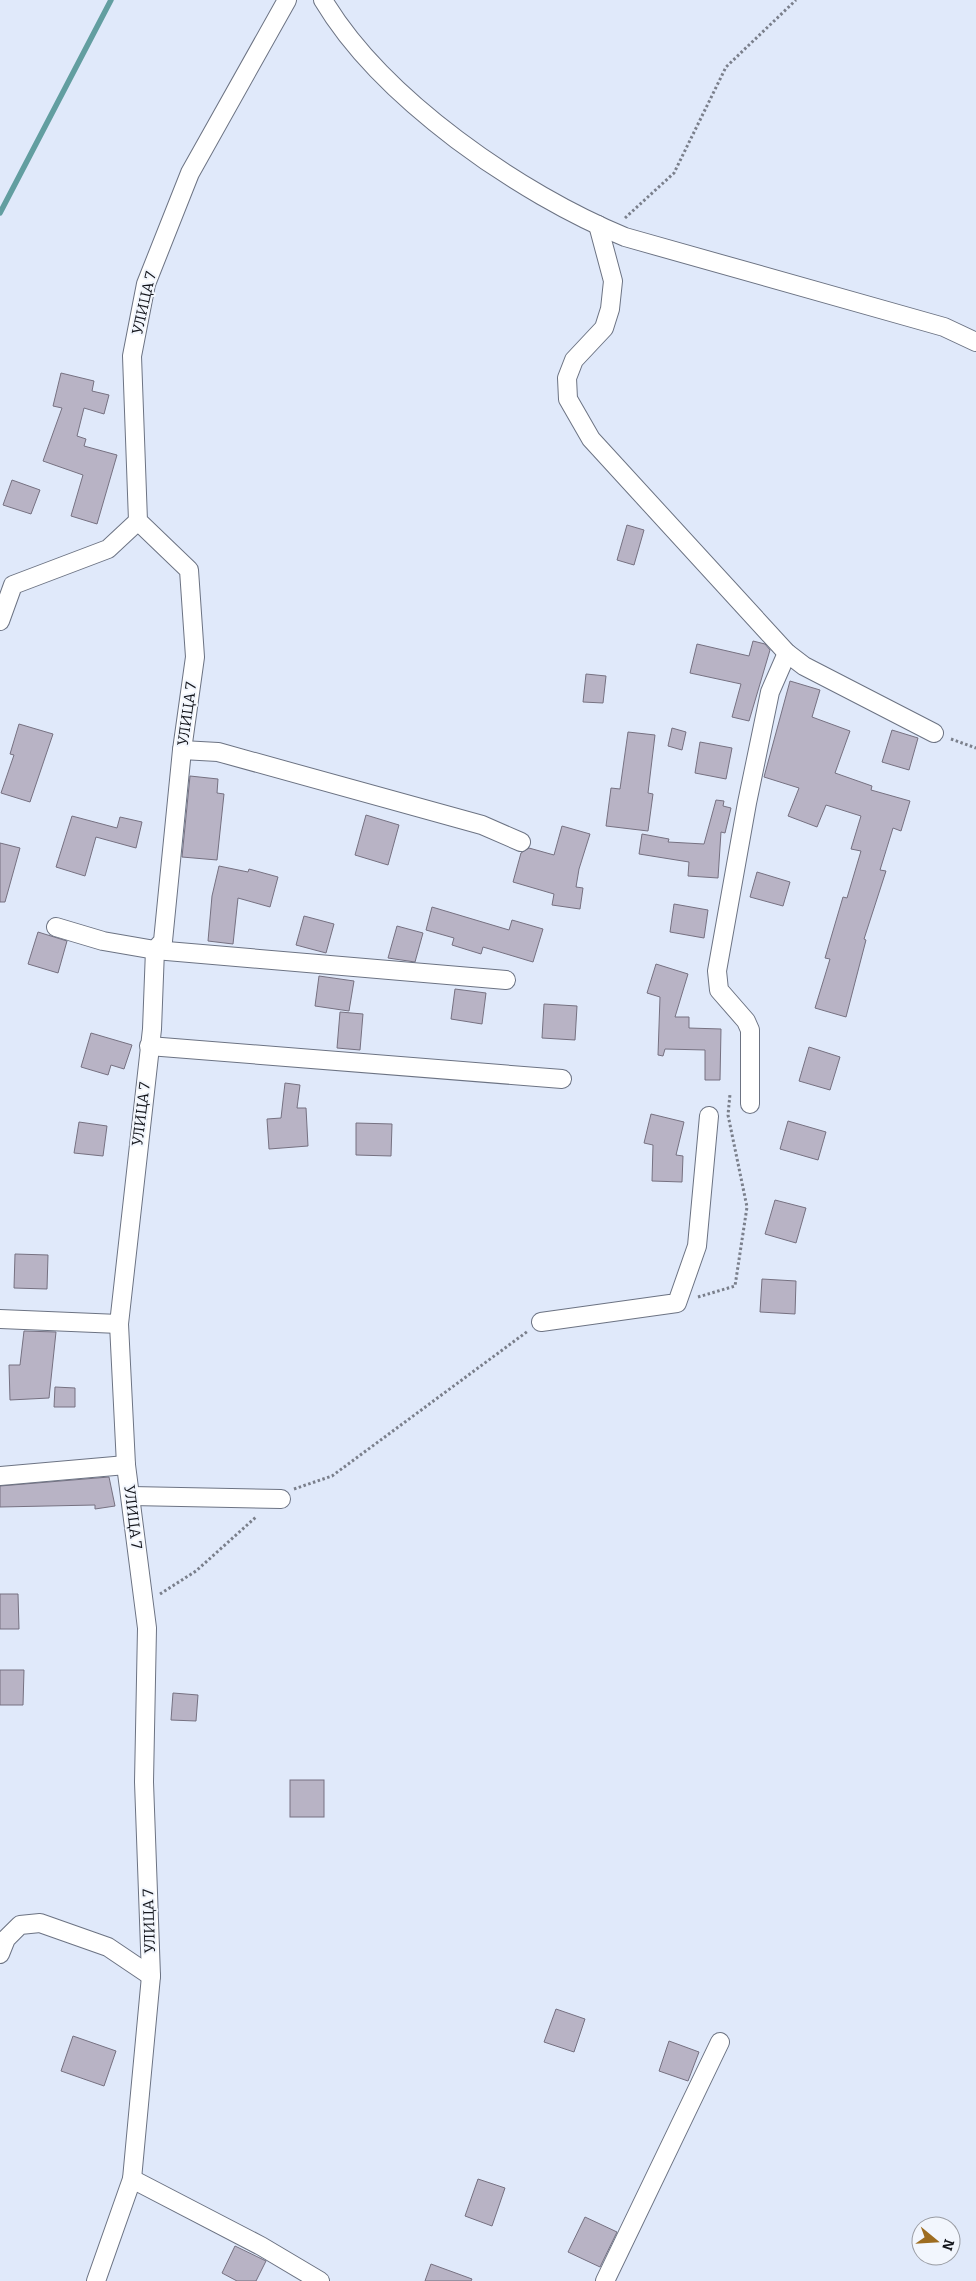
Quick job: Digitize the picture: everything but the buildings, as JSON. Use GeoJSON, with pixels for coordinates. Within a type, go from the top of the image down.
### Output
{"type":"FeatureCollection","features":[{"type":"Feature","properties":{"kind":"street","name":"УЛИЦА 7"},"geometry":{"type":"LineString","coordinates":[[96,2281],[132,2179],[151,1976],[144,1782],[147,1628],[126,1466],[119,1324],[149,1046],[155,950],[163,941],[182,750],[195,657],[189,570],[138,521],[132,356],[146,284],[190,173],[287,0]]}},
{"type":"Feature","properties":{"kind":"street"},"geometry":{"type":"LineString","coordinates":[[323,0],[362,52],[434,121],[501,171],[539,194],[604,228],[944,327],[976,342]]}},
{"type":"Feature","properties":{"kind":"street"},"geometry":{"type":"LineString","coordinates":[[604,228],[613,281],[613,294],[604,328],[574,360],[566,378],[568,399],[591,439],[787,653],[804,666],[934,733]]}},
{"type":"Feature","properties":{"kind":"street"},"geometry":{"type":"LineString","coordinates":[[0,621],[13,585],[108,549],[138,521]]}},
{"type":"Feature","properties":{"kind":"street"},"geometry":{"type":"LineString","coordinates":[[750,1104],[750,1030],[746,1021],[719,990],[717,971],[747,803],[770,692],[787,653]]}},
{"type":"Feature","properties":{"kind":"street"},"geometry":{"type":"LineString","coordinates":[[182,750],[218,752],[482,825],[521,842]]}},
{"type":"Feature","properties":{"kind":"street"},"geometry":{"type":"LineString","coordinates":[[56,927],[103,941],[155,950],[506,980]]}},
{"type":"Feature","properties":{"kind":"street"},"geometry":{"type":"LineString","coordinates":[[149,1046],[562,1079]]}},
{"type":"Feature","properties":{"kind":"street"},"geometry":{"type":"LineString","coordinates":[[541,1322],[677,1303],[697,1246],[709,1116]]}},
{"type":"Feature","properties":{"kind":"street"},"geometry":{"type":"LineString","coordinates":[[0,1319],[119,1324]]}},
{"type":"Feature","properties":{"kind":"street"},"geometry":{"type":"LineString","coordinates":[[0,1476],[126,1466]]}},
{"type":"Feature","properties":{"kind":"street"},"geometry":{"type":"LineString","coordinates":[[131,1496],[281,1499]]}},
{"type":"Feature","properties":{"kind":"street"},"geometry":{"type":"LineString","coordinates":[[0,1954],[6,1939],[20,1926],[40,1923],[108,1947],[151,1976]]}},
{"type":"Feature","properties":{"kind":"street"},"geometry":{"type":"LineString","coordinates":[[605,2281],[720,2042]]}},
{"type":"Feature","properties":{"kind":"street"},"geometry":{"type":"LineString","coordinates":[[132,2179],[261,2246],[320,2281]]}},
{"type":"Feature","properties":{"kind":"path"},"geometry":{"type":"LineString","coordinates":[[604,228],[674,173],[726,67],[796,0]]}},
{"type":"Feature","properties":{"kind":"path"},"geometry":{"type":"LineString","coordinates":[[934,733],[976,748]]}},
{"type":"Feature","properties":{"kind":"path"},"geometry":{"type":"LineString","coordinates":[[677,1303],[735,1286],[747,1207],[728,1115],[731,1087]]}},
{"type":"Feature","properties":{"kind":"path"},"geometry":{"type":"LineString","coordinates":[[144,1604],[196,1571],[260,1513],[278,1504],[288,1491],[332,1476],[541,1322]]}},
{"type":"Feature","properties":{"kind":"waterway"},"geometry":{"type":"LineString","coordinates":[[0,213],[111,0]]}}]}
